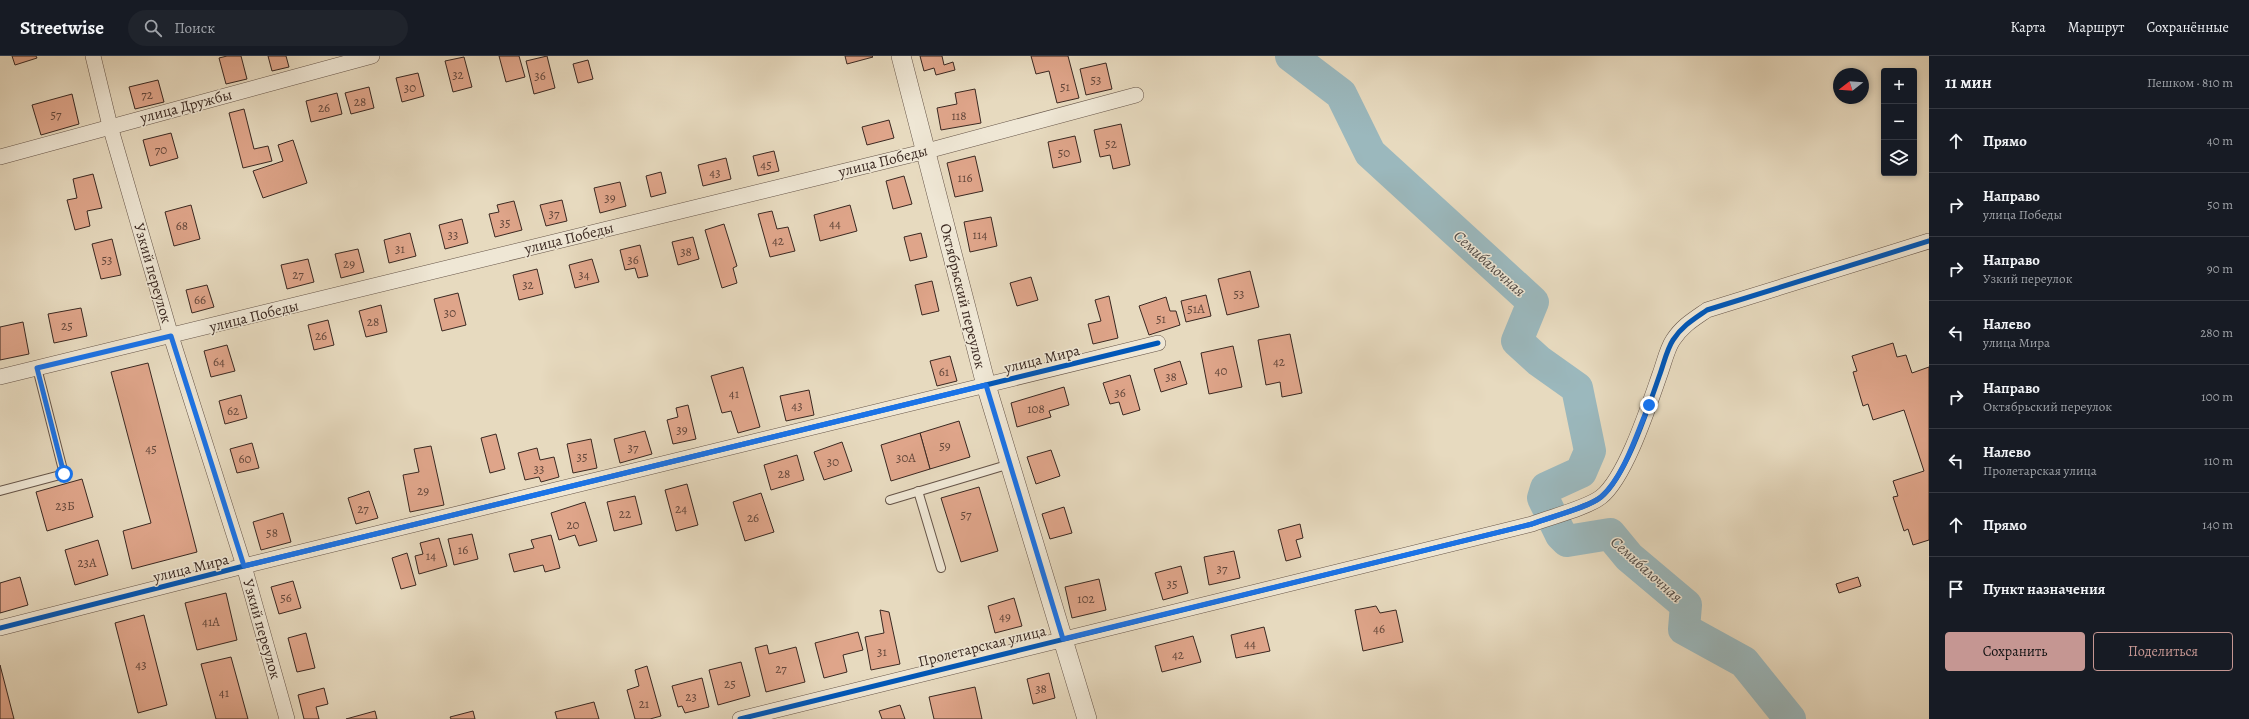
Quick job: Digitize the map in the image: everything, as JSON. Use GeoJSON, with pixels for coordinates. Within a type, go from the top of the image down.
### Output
{"type":"FeatureCollection","features":[{"type":"Feature","properties":{"kind":"street","name":"Узкий переулок"},"geometry":{"type":"LineString","coordinates":[[93,56],[110,126],[171,336],[244,566],[287,719]]}},
{"type":"Feature","properties":{"kind":"street","name":"улица Дружбы"},"geometry":{"type":"LineString","coordinates":[[0,157],[372,56]]}},
{"type":"Feature","properties":{"kind":"street","name":"Октябрьский переулок"},"geometry":{"type":"LineString","coordinates":[[901,56],[927,151],[986,385],[1087,719]]}},
{"type":"Feature","properties":{"kind":"street","name":"улица Победы"},"geometry":{"type":"LineString","coordinates":[[0,377],[927,151],[1136,95]]}},
{"type":"Feature","properties":{"kind":"street","name":"Пролетарская улица"},"geometry":{"type":"LineString","coordinates":[[740,719],[1532,524],[1591,503],[1601,497],[1611,485],[1624,463],[1649,405],[1672,340],[1687,323],[1707,310],[1929,241]]}},
{"type":"Feature","properties":{"kind":"street","name":"улица Мира"},"geometry":{"type":"LineString","coordinates":[[0,628],[244,566],[1158,343]]}},
{"type":"Feature","properties":{"kind":"lane"},"geometry":{"type":"LineString","coordinates":[[0,491],[64,474],[37,368]]}},
{"type":"Feature","properties":{"kind":"lane"},"geometry":{"type":"LineString","coordinates":[[890,500],[1010,464]]}},
{"type":"Feature","properties":{"kind":"lane"},"geometry":{"type":"LineString","coordinates":[[918,491],[941,568]]}},
{"type":"Feature","properties":{"kind":"building"},"geometry":{"type":"Polygon","coordinates":[[[12,56],[36,56],[37,58],[15,65],[12,56]]]}},
{"type":"Feature","properties":{"kind":"building"},"geometry":{"type":"Polygon","coordinates":[[[227,56],[241,56],[247,79],[226,84],[219,58],[227,56]]]}},
{"type":"Feature","properties":{"kind":"building"},"geometry":{"type":"Polygon","coordinates":[[[268,56],[286,56],[289,67],[272,71],[268,56]]]}},
{"type":"Feature","properties":{"kind":"building"},"geometry":{"type":"Polygon","coordinates":[[[499,56],[519,56],[525,77],[506,82],[499,56]]]}},
{"type":"Feature","properties":{"kind":"building"},"geometry":{"type":"Polygon","coordinates":[[[547,56],[555,88],[534,94],[526,61],[547,56]]]}},
{"type":"Feature","properties":{"kind":"building"},"geometry":{"type":"Polygon","coordinates":[[[845,56],[872,56],[873,57],[847,64],[845,56]]]}},
{"type":"Feature","properties":{"kind":"building"},"geometry":{"type":"Polygon","coordinates":[[[920,56],[942,56],[944,65],[953,62],[955,70],[936,75],[934,68],[924,71],[920,56]]]}},
{"type":"Feature","properties":{"kind":"building"},"geometry":{"type":"Polygon","coordinates":[[[1031,56],[1068,56],[1079,98],[1057,103],[1049,71],[1036,74],[1031,56]]]}},
{"type":"Feature","properties":{"kind":"building"},"geometry":{"type":"Polygon","coordinates":[[[464,57],[472,87],[453,92],[445,61],[464,57]]]}},
{"type":"Feature","properties":{"kind":"building"},"geometry":{"type":"Polygon","coordinates":[[[588,60],[593,79],[578,83],[573,64],[588,60]]]}},
{"type":"Feature","properties":{"kind":"building"},"geometry":{"type":"Polygon","coordinates":[[[1106,63],[1112,89],[1086,95],[1080,69],[1106,63]]]}},
{"type":"Feature","properties":{"kind":"building"},"geometry":{"type":"Polygon","coordinates":[[[418,73],[424,96],[402,102],[396,78],[418,73]]]}},
{"type":"Feature","properties":{"kind":"building"},"geometry":{"type":"Polygon","coordinates":[[[158,80],[164,102],[135,109],[129,87],[158,80]]]}},
{"type":"Feature","properties":{"kind":"building"},"geometry":{"type":"Polygon","coordinates":[[[369,87],[374,108],[351,114],[345,93],[369,87]]]}},
{"type":"Feature","properties":{"kind":"building"},"geometry":{"type":"Polygon","coordinates":[[[975,89],[981,123],[941,130],[937,108],[957,104],[955,93],[975,89]]]}},
{"type":"Feature","properties":{"kind":"building"},"geometry":{"type":"Polygon","coordinates":[[[337,93],[342,114],[311,122],[306,101],[337,93]]]}},
{"type":"Feature","properties":{"kind":"building"},"geometry":{"type":"Polygon","coordinates":[[[72,94],[79,124],[41,135],[32,105],[72,94]]]}},
{"type":"Feature","properties":{"kind":"building"},"geometry":{"type":"Polygon","coordinates":[[[244,109],[254,149],[268,146],[272,161],[243,168],[229,113],[244,109]]]}},
{"type":"Feature","properties":{"kind":"building"},"geometry":{"type":"Polygon","coordinates":[[[889,120],[894,138],[867,145],[862,127],[889,120]]]}},
{"type":"Feature","properties":{"kind":"building"},"geometry":{"type":"Polygon","coordinates":[[[1121,124],[1130,165],[1113,169],[1110,155],[1100,157],[1094,130],[1121,124]]]}},
{"type":"Feature","properties":{"kind":"building"},"geometry":{"type":"Polygon","coordinates":[[[171,133],[178,158],[150,166],[143,140],[171,133]]]}},
{"type":"Feature","properties":{"kind":"building"},"geometry":{"type":"Polygon","coordinates":[[[1075,136],[1081,162],[1053,168],[1048,142],[1075,136]]]}},
{"type":"Feature","properties":{"kind":"building"},"geometry":{"type":"Polygon","coordinates":[[[293,140],[307,183],[263,198],[253,171],[283,161],[278,145],[293,140]]]}},
{"type":"Feature","properties":{"kind":"building"},"geometry":{"type":"Polygon","coordinates":[[[774,151],[779,171],[758,176],[753,156],[774,151]]]}},
{"type":"Feature","properties":{"kind":"building"},"geometry":{"type":"Polygon","coordinates":[[[975,156],[983,191],[955,197],[947,163],[975,156]]]}},
{"type":"Feature","properties":{"kind":"building"},"geometry":{"type":"Polygon","coordinates":[[[726,158],[731,179],[703,186],[698,165],[726,158]]]}},
{"type":"Feature","properties":{"kind":"building"},"geometry":{"type":"Polygon","coordinates":[[[661,172],[666,193],[651,197],[646,176],[661,172]]]}},
{"type":"Feature","properties":{"kind":"building"},"geometry":{"type":"Polygon","coordinates":[[[93,174],[102,208],[87,211],[90,226],[75,230],[67,200],[77,198],[73,179],[93,174]]]}},
{"type":"Feature","properties":{"kind":"building"},"geometry":{"type":"Polygon","coordinates":[[[904,176],[912,204],[893,209],[886,181],[904,176]]]}},
{"type":"Feature","properties":{"kind":"building"},"geometry":{"type":"Polygon","coordinates":[[[620,182],[626,206],[600,213],[594,188],[620,182]]]}},
{"type":"Feature","properties":{"kind":"building"},"geometry":{"type":"Polygon","coordinates":[[[562,200],[567,221],[546,226],[540,205],[562,200]]]}},
{"type":"Feature","properties":{"kind":"building"},"geometry":{"type":"Polygon","coordinates":[[[514,201],[522,230],[495,237],[489,214],[499,212],[497,205],[514,201]]]}},
{"type":"Feature","properties":{"kind":"building"},"geometry":{"type":"Polygon","coordinates":[[[191,205],[200,239],[174,246],[165,212],[191,205]]]}},
{"type":"Feature","properties":{"kind":"building"},"geometry":{"type":"Polygon","coordinates":[[[850,205],[857,231],[820,241],[814,215],[850,205]]]}},
{"type":"Feature","properties":{"kind":"building"},"geometry":{"type":"Polygon","coordinates":[[[772,211],[777,229],[788,227],[795,251],[770,257],[758,214],[772,211]]]}},
{"type":"Feature","properties":{"kind":"building"},"geometry":{"type":"Polygon","coordinates":[[[991,217],[997,246],[970,252],[964,222],[991,217]]]}},
{"type":"Feature","properties":{"kind":"building"},"geometry":{"type":"Polygon","coordinates":[[[462,219],[468,243],[445,249],[439,225],[462,219]]]}},
{"type":"Feature","properties":{"kind":"building"},"geometry":{"type":"Polygon","coordinates":[[[724,224],[737,266],[733,268],[737,283],[722,288],[705,230],[724,224]]]}},
{"type":"Feature","properties":{"kind":"building"},"geometry":{"type":"Polygon","coordinates":[[[410,233],[416,256],[389,263],[384,240],[410,233]]]}},
{"type":"Feature","properties":{"kind":"building"},"geometry":{"type":"Polygon","coordinates":[[[921,233],[927,257],[910,261],[904,237],[921,233]]]}},
{"type":"Feature","properties":{"kind":"building"},"geometry":{"type":"Polygon","coordinates":[[[693,237],[699,259],[678,265],[672,242],[693,237]]]}},
{"type":"Feature","properties":{"kind":"building"},"geometry":{"type":"Polygon","coordinates":[[[112,239],[121,275],[101,279],[92,244],[112,239]]]}},
{"type":"Feature","properties":{"kind":"building"},"geometry":{"type":"Polygon","coordinates":[[[640,245],[648,276],[638,278],[635,268],[625,270],[620,250],[640,245]]]}},
{"type":"Feature","properties":{"kind":"building"},"geometry":{"type":"Polygon","coordinates":[[[358,249],[364,272],[341,278],[335,254],[358,249]]]}},
{"type":"Feature","properties":{"kind":"building"},"geometry":{"type":"Polygon","coordinates":[[[308,259],[314,282],[287,289],[281,265],[308,259]]]}},
{"type":"Feature","properties":{"kind":"building"},"geometry":{"type":"Polygon","coordinates":[[[592,259],[599,282],[575,288],[569,265],[592,259]]]}},
{"type":"Feature","properties":{"kind":"building"},"geometry":{"type":"Polygon","coordinates":[[[537,269],[543,294],[519,300],[513,275],[537,269]]]}},
{"type":"Feature","properties":{"kind":"building"},"geometry":{"type":"Polygon","coordinates":[[[1250,271],[1259,307],[1227,315],[1218,279],[1250,271]]]}},
{"type":"Feature","properties":{"kind":"building"},"geometry":{"type":"Polygon","coordinates":[[[1031,277],[1038,300],[1017,306],[1010,283],[1031,277]]]}},
{"type":"Feature","properties":{"kind":"building"},"geometry":{"type":"Polygon","coordinates":[[[932,281],[939,311],[922,315],[915,285],[932,281]]]}},
{"type":"Feature","properties":{"kind":"building"},"geometry":{"type":"Polygon","coordinates":[[[207,285],[214,307],[192,313],[186,290],[207,285]]]}},
{"type":"Feature","properties":{"kind":"building"},"geometry":{"type":"Polygon","coordinates":[[[458,293],[466,325],[442,331],[434,299],[458,293]]]}},
{"type":"Feature","properties":{"kind":"building"},"geometry":{"type":"Polygon","coordinates":[[[1206,295],[1211,316],[1186,322],[1181,301],[1206,295]]]}},
{"type":"Feature","properties":{"kind":"building"},"geometry":{"type":"Polygon","coordinates":[[[1109,296],[1118,338],[1093,344],[1088,324],[1101,321],[1095,300],[1109,296]]]}},
{"type":"Feature","properties":{"kind":"building"},"geometry":{"type":"Polygon","coordinates":[[[1166,297],[1170,311],[1176,311],[1180,325],[1149,335],[1139,306],[1166,297]]]}},
{"type":"Feature","properties":{"kind":"building"},"geometry":{"type":"Polygon","coordinates":[[[381,305],[387,332],[366,337],[359,311],[381,305]]]}},
{"type":"Feature","properties":{"kind":"building"},"geometry":{"type":"Polygon","coordinates":[[[81,308],[87,336],[54,343],[48,314],[81,308]]]}},
{"type":"Feature","properties":{"kind":"building"},"geometry":{"type":"Polygon","coordinates":[[[328,320],[334,345],[314,350],[308,325],[328,320]]]}},
{"type":"Feature","properties":{"kind":"building"},"geometry":{"type":"Polygon","coordinates":[[[23,322],[29,354],[0,360],[0,327],[23,322]]]}},
{"type":"Feature","properties":{"kind":"building"},"geometry":{"type":"Polygon","coordinates":[[[1290,334],[1302,393],[1282,397],[1280,382],[1266,385],[1258,340],[1290,334]]]}},
{"type":"Feature","properties":{"kind":"building"},"geometry":{"type":"Polygon","coordinates":[[[1893,343],[1897,357],[1906,355],[1912,373],[1929,367],[1929,540],[1913,545],[1908,529],[1904,531],[1893,497],[1898,496],[1893,481],[1924,471],[1904,410],[1873,420],[1868,404],[1863,406],[1853,372],[1857,371],[1852,356],[1893,343]]]}},
{"type":"Feature","properties":{"kind":"building"},"geometry":{"type":"Polygon","coordinates":[[[227,345],[235,371],[211,377],[204,351],[227,345]]]}},
{"type":"Feature","properties":{"kind":"building"},"geometry":{"type":"Polygon","coordinates":[[[1233,346],[1242,387],[1209,394],[1201,353],[1233,346]]]}},
{"type":"Feature","properties":{"kind":"building"},"geometry":{"type":"Polygon","coordinates":[[[950,356],[957,381],[937,386],[930,361],[950,356]]]}},
{"type":"Feature","properties":{"kind":"building"},"geometry":{"type":"Polygon","coordinates":[[[1180,361],[1187,384],[1161,392],[1154,369],[1180,361]]]}},
{"type":"Feature","properties":{"kind":"building"},"geometry":{"type":"Polygon","coordinates":[[[148,363],[197,552],[132,569],[123,531],[151,523],[111,372],[148,363]]]}},
{"type":"Feature","properties":{"kind":"building"},"geometry":{"type":"Polygon","coordinates":[[[743,367],[760,427],[738,433],[731,411],[722,413],[711,376],[743,367]]]}},
{"type":"Feature","properties":{"kind":"building"},"geometry":{"type":"Polygon","coordinates":[[[1130,375],[1140,410],[1123,415],[1119,402],[1110,404],[1103,383],[1130,375]]]}},
{"type":"Feature","properties":{"kind":"building"},"geometry":{"type":"Polygon","coordinates":[[[1064,387],[1069,405],[1049,411],[1051,417],[1017,427],[1011,403],[1064,387]]]}},
{"type":"Feature","properties":{"kind":"building"},"geometry":{"type":"Polygon","coordinates":[[[809,390],[814,415],[786,421],[780,396],[809,390]]]}},
{"type":"Feature","properties":{"kind":"building"},"geometry":{"type":"Polygon","coordinates":[[[241,395],[247,418],[225,424],[219,401],[241,395]]]}},
{"type":"Feature","properties":{"kind":"building"},"geometry":{"type":"Polygon","coordinates":[[[688,405],[696,439],[673,444],[667,420],[678,417],[676,408],[688,405]]]}},
{"type":"Feature","properties":{"kind":"building"},"geometry":{"type":"Polygon","coordinates":[[[959,421],[970,457],[930,469],[920,433],[959,421]]]}},
{"type":"Feature","properties":{"kind":"building"},"geometry":{"type":"Polygon","coordinates":[[[645,431],[652,454],[620,463],[614,439],[645,431]]]}},
{"type":"Feature","properties":{"kind":"building"},"geometry":{"type":"Polygon","coordinates":[[[920,433],[930,469],[891,481],[881,445],[920,433]]]}},
{"type":"Feature","properties":{"kind":"building"},"geometry":{"type":"Polygon","coordinates":[[[496,434],[505,469],[490,473],[481,438],[496,434]]]}},
{"type":"Feature","properties":{"kind":"building"},"geometry":{"type":"Polygon","coordinates":[[[591,439],[597,468],[573,473],[567,444],[591,439]]]}},
{"type":"Feature","properties":{"kind":"building"},"geometry":{"type":"Polygon","coordinates":[[[842,442],[852,471],[824,480],[814,452],[842,442]]]}},
{"type":"Feature","properties":{"kind":"building"},"geometry":{"type":"Polygon","coordinates":[[[252,443],[259,468],[237,473],[230,449],[252,443]]]}},
{"type":"Feature","properties":{"kind":"building"},"geometry":{"type":"Polygon","coordinates":[[[431,446],[444,505],[410,512],[403,475],[419,472],[414,449],[431,446]]]}},
{"type":"Feature","properties":{"kind":"building"},"geometry":{"type":"Polygon","coordinates":[[[537,448],[540,460],[554,457],[559,477],[541,482],[539,477],[525,480],[518,453],[537,448]]]}},
{"type":"Feature","properties":{"kind":"building"},"geometry":{"type":"Polygon","coordinates":[[[1051,450],[1060,476],[1036,484],[1027,457],[1051,450]]]}},
{"type":"Feature","properties":{"kind":"building"},"geometry":{"type":"Polygon","coordinates":[[[797,455],[804,480],[771,490],[764,465],[797,455]]]}},
{"type":"Feature","properties":{"kind":"building"},"geometry":{"type":"Polygon","coordinates":[[[82,479],[93,517],[47,531],[36,492],[82,479]]]}},
{"type":"Feature","properties":{"kind":"building"},"geometry":{"type":"Polygon","coordinates":[[[687,484],[698,525],[676,531],[665,490],[687,484]]]}},
{"type":"Feature","properties":{"kind":"building"},"geometry":{"type":"Polygon","coordinates":[[[979,487],[998,551],[961,562],[941,498],[979,487]]]}},
{"type":"Feature","properties":{"kind":"building"},"geometry":{"type":"Polygon","coordinates":[[[369,491],[378,518],[356,524],[348,498],[369,491]]]}},
{"type":"Feature","properties":{"kind":"building"},"geometry":{"type":"Polygon","coordinates":[[[761,493],[774,532],[745,541],[733,502],[761,493]]]}},
{"type":"Feature","properties":{"kind":"building"},"geometry":{"type":"Polygon","coordinates":[[[635,496],[642,524],[614,531],[607,502],[635,496]]]}},
{"type":"Feature","properties":{"kind":"building"},"geometry":{"type":"Polygon","coordinates":[[[585,502],[597,541],[579,546],[575,535],[559,540],[551,513],[585,502]]]}},
{"type":"Feature","properties":{"kind":"building"},"geometry":{"type":"Polygon","coordinates":[[[1064,507],[1072,533],[1050,539],[1042,514],[1064,507]]]}},
{"type":"Feature","properties":{"kind":"building"},"geometry":{"type":"Polygon","coordinates":[[[283,513],[291,542],[261,550],[253,522],[283,513]]]}},
{"type":"Feature","properties":{"kind":"building"},"geometry":{"type":"Polygon","coordinates":[[[1300,524],[1303,538],[1296,540],[1301,557],[1286,561],[1278,530],[1300,524]]]}},
{"type":"Feature","properties":{"kind":"building"},"geometry":{"type":"Polygon","coordinates":[[[472,534],[478,559],[454,565],[448,539],[472,534]]]}},
{"type":"Feature","properties":{"kind":"building"},"geometry":{"type":"Polygon","coordinates":[[[551,535],[560,568],[545,572],[543,565],[514,572],[509,554],[534,548],[531,540],[551,535]]]}},
{"type":"Feature","properties":{"kind":"building"},"geometry":{"type":"Polygon","coordinates":[[[439,538],[447,566],[419,574],[415,556],[423,554],[420,543],[439,538]]]}},
{"type":"Feature","properties":{"kind":"building"},"geometry":{"type":"Polygon","coordinates":[[[98,540],[108,575],[75,585],[65,550],[98,540]]]}},
{"type":"Feature","properties":{"kind":"building"},"geometry":{"type":"Polygon","coordinates":[[[1234,551],[1240,578],[1209,585],[1204,557],[1234,551]]]}},
{"type":"Feature","properties":{"kind":"building"},"geometry":{"type":"Polygon","coordinates":[[[407,553],[416,585],[401,589],[392,558],[407,553]]]}},
{"type":"Feature","properties":{"kind":"building"},"geometry":{"type":"Polygon","coordinates":[[[1181,566],[1188,593],[1163,600],[1155,573],[1181,566]]]}},
{"type":"Feature","properties":{"kind":"building"},"geometry":{"type":"Polygon","coordinates":[[[20,577],[28,605],[0,613],[0,583],[20,577]]]}},
{"type":"Feature","properties":{"kind":"building"},"geometry":{"type":"Polygon","coordinates":[[[1858,577],[1861,586],[1839,593],[1836,584],[1858,577]]]}},
{"type":"Feature","properties":{"kind":"building"},"geometry":{"type":"Polygon","coordinates":[[[1099,579],[1106,610],[1072,618],[1065,587],[1099,579]]]}},
{"type":"Feature","properties":{"kind":"building"},"geometry":{"type":"Polygon","coordinates":[[[293,581],[301,608],[279,614],[271,587],[293,581]]]}},
{"type":"Feature","properties":{"kind":"building"},"geometry":{"type":"Polygon","coordinates":[[[226,593],[237,640],[197,650],[185,603],[226,593]]]}},
{"type":"Feature","properties":{"kind":"building"},"geometry":{"type":"Polygon","coordinates":[[[1014,598],[1022,626],[995,633],[988,606],[1014,598]]]}},
{"type":"Feature","properties":{"kind":"building"},"geometry":{"type":"Polygon","coordinates":[[[1376,606],[1380,613],[1396,610],[1403,642],[1363,651],[1355,610],[1376,606]]]}},
{"type":"Feature","properties":{"kind":"building"},"geometry":{"type":"Polygon","coordinates":[[[880,610],[889,612],[900,664],[871,670],[865,637],[884,633],[880,610]]]}},
{"type":"Feature","properties":{"kind":"building"},"geometry":{"type":"Polygon","coordinates":[[[144,615],[167,705],[138,713],[115,623],[144,615]]]}},
{"type":"Feature","properties":{"kind":"building"},"geometry":{"type":"Polygon","coordinates":[[[1264,627],[1270,651],[1236,658],[1231,635],[1264,627]]]}},
{"type":"Feature","properties":{"kind":"building"},"geometry":{"type":"Polygon","coordinates":[[[858,632],[863,650],[843,655],[847,672],[824,678],[815,643],[858,632]]]}},
{"type":"Feature","properties":{"kind":"building"},"geometry":{"type":"Polygon","coordinates":[[[306,633],[315,668],[297,672],[288,638],[306,633]]]}},
{"type":"Feature","properties":{"kind":"building"},"geometry":{"type":"Polygon","coordinates":[[[1193,636],[1201,662],[1162,672],[1155,646],[1193,636]]]}},
{"type":"Feature","properties":{"kind":"building"},"geometry":{"type":"Polygon","coordinates":[[[767,645],[769,654],[796,647],[805,682],[766,692],[755,648],[767,645]]]}},
{"type":"Feature","properties":{"kind":"building"},"geometry":{"type":"Polygon","coordinates":[[[231,657],[248,719],[216,719],[201,664],[231,657]]]}},
{"type":"Feature","properties":{"kind":"building"},"geometry":{"type":"Polygon","coordinates":[[[741,662],[750,696],[718,705],[709,670],[741,662]]]}},
{"type":"Feature","properties":{"kind":"building"},"geometry":{"type":"Polygon","coordinates":[[[0,665],[14,719],[0,719],[0,665]]]}},
{"type":"Feature","properties":{"kind":"building"},"geometry":{"type":"Polygon","coordinates":[[[647,666],[661,716],[650,719],[635,719],[627,690],[639,686],[635,670],[647,666]]]}},
{"type":"Feature","properties":{"kind":"building"},"geometry":{"type":"Polygon","coordinates":[[[1049,673],[1055,698],[1033,704],[1027,679],[1049,673]]]}},
{"type":"Feature","properties":{"kind":"building"},"geometry":{"type":"Polygon","coordinates":[[[702,678],[709,707],[685,713],[682,706],[678,707],[672,686],[702,678]]]}},
{"type":"Feature","properties":{"kind":"building"},"geometry":{"type":"Polygon","coordinates":[[[975,687],[982,719],[934,719],[929,697],[975,687]]]}},
{"type":"Feature","properties":{"kind":"building"},"geometry":{"type":"Polygon","coordinates":[[[324,688],[328,704],[316,707],[319,719],[304,719],[298,695],[324,688]]]}},
{"type":"Feature","properties":{"kind":"building"},"geometry":{"type":"Polygon","coordinates":[[[594,702],[599,719],[557,719],[555,712],[594,702]]]}},
{"type":"Feature","properties":{"kind":"building"},"geometry":{"type":"Polygon","coordinates":[[[900,705],[905,719],[882,719],[879,711],[900,705]]]}},
{"type":"Feature","properties":{"kind":"building"},"geometry":{"type":"Polygon","coordinates":[[[375,711],[377,719],[346,719],[375,711]]]}},
{"type":"Feature","properties":{"kind":"building"},"geometry":{"type":"Polygon","coordinates":[[[473,711],[475,719],[451,719],[450,717],[473,711]]]}},
{"type":"Feature","properties":{"kind":"waterway","name":"Семибалочная"},"geometry":{"type":"LineString","coordinates":[[1291,56],[1341,94],[1370,153],[1533,302],[1517,341],[1539,361],[1577,388],[1590,451],[1581,472],[1546,488],[1543,498],[1561,535],[1567,541],[1610,534],[1629,557],[1686,605],[1684,629],[1744,662],[1790,719]]}},
{"type":"Feature","properties":{"kind":"cycle path"},"geometry":{"type":"LineString","coordinates":[[740,719],[1532,524],[1578,509],[1601,497],[1619,474],[1636,440],[1667,352],[1680,331],[1693,320],[1707,310],[1929,241]]}},
{"type":"Feature","properties":{"kind":"cycle path"},"geometry":{"type":"LineString","coordinates":[[0,628],[244,566],[1158,343]]}},
{"type":"Feature","properties":{"kind":"route"},"geometry":{"type":"LineString","coordinates":[[64,474],[37,368],[171,336],[244,566],[986,385],[1063,639],[1532,524],[1591,503],[1601,497],[1611,485],[1624,463],[1649,405]]}}]}
